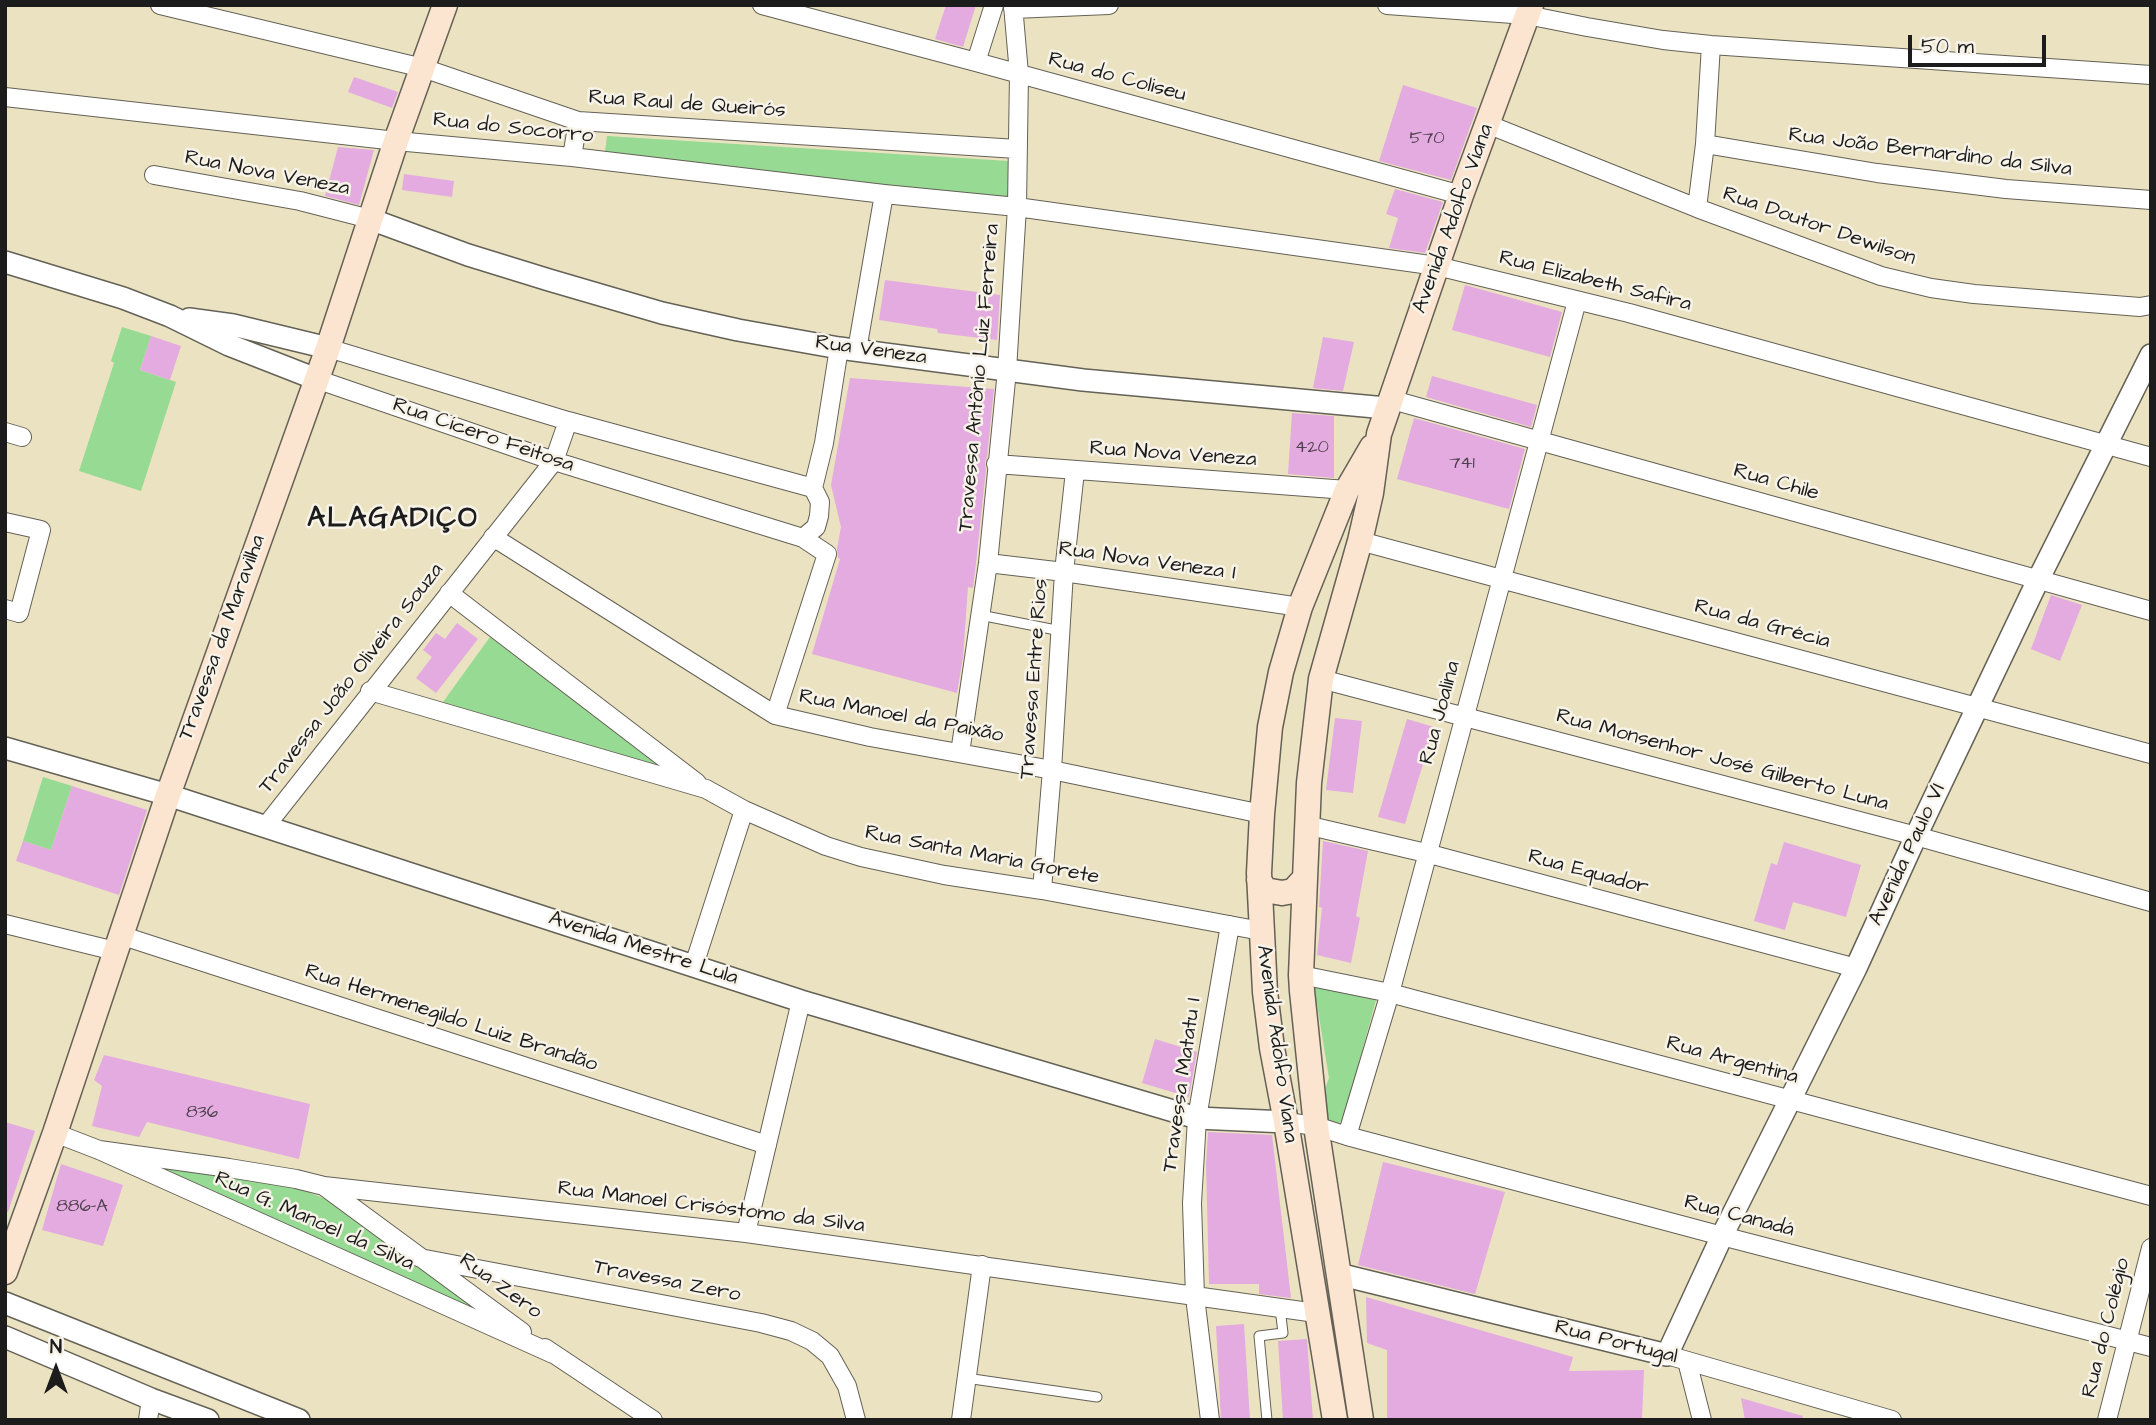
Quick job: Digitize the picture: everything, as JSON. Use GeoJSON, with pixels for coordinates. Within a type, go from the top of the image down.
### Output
{"type":"FeatureCollection","features":[{"type":"Feature","properties":{"kind":"main road","name":"Travessa da Maravilha"},"geometry":{"type":"LineString","coordinates":[[5,1272],[55,1133],[168,795],[328,348],[396,141],[445,5]]}},
{"type":"Feature","properties":{"kind":"main road","name":"Avenida Adolfo Viana"},"geometry":{"type":"LineString","coordinates":[[1361,1420],[1317,1126],[1301,975],[1308,783],[1321,680],[1360,541],[1371,493],[1379,434],[1461,195],[1529,10]]}},
{"type":"Feature","properties":{"kind":"main road","name":"Avenida Adolfo Viana"},"geometry":{"type":"LineString","coordinates":[[1335,1420],[1271,1037],[1265,992],[1259,880],[1270,727],[1281,672],[1304,597],[1347,490],[1379,434]]}},
{"type":"Feature","properties":{"kind":"main road"},"geometry":{"type":"LineString","coordinates":[[1304,597],[1324,584],[1330,585],[1338,594],[1341,608]]}},
{"type":"Feature","properties":{"kind":"main road"},"geometry":{"type":"LineString","coordinates":[[1259,880],[1265,890],[1282,893],[1293,891],[1304,879]]}},
{"type":"Feature","properties":{"kind":"street","name":"Rua Raul de Queirós"},"geometry":{"type":"LineString","coordinates":[[160,5],[422,68],[578,121],[1017,149]]}},
{"type":"Feature","properties":{"kind":"street","name":"Rua do Coliseu"},"geometry":{"type":"LineString","coordinates":[[762,5],[1461,195]]}},
{"type":"Feature","properties":{"kind":"street"},"geometry":{"type":"LineString","coordinates":[[976,62],[994,5]]}},
{"type":"Feature","properties":{"kind":"street"},"geometry":{"type":"LineString","coordinates":[[1013,7],[1109,5]]}},
{"type":"Feature","properties":{"kind":"street"},"geometry":{"type":"LineString","coordinates":[[1387,5],[1529,10],[1625,34],[1711,44],[2151,75]]}},
{"type":"Feature","properties":{"kind":"street","name":"Travessa Antônio Luiz Ferreira"},"geometry":{"type":"LineString","coordinates":[[960,753],[988,563],[1007,370],[1017,207],[1019,74],[1013,7]]}},
{"type":"Feature","properties":{"kind":"street"},"geometry":{"type":"LineString","coordinates":[[1697,208],[1705,144],[1711,44]]}},
{"type":"Feature","properties":{"kind":"street","name":"Rua do Socorro"},"geometry":{"type":"LineString","coordinates":[[5,97],[1017,207]]}},
{"type":"Feature","properties":{"kind":"street"},"geometry":{"type":"LineString","coordinates":[[572,158],[578,121]]}},
{"type":"Feature","properties":{"kind":"street","name":"Rua Doutor Dewilson"},"geometry":{"type":"LineString","coordinates":[[1487,124],[1697,208],[1881,276],[1931,288],[1974,294],[2147,309]]}},
{"type":"Feature","properties":{"kind":"street","name":"Rua João Bernardino da Silva"},"geometry":{"type":"LineString","coordinates":[[1705,144],[1877,173],[2006,189],[2151,200]]}},
{"type":"Feature","properties":{"kind":"street","name":"Rua Nova Veneza"},"geometry":{"type":"LineString","coordinates":[[154,174],[300,201],[370,219]]}},
{"type":"Feature","properties":{"kind":"street"},"geometry":{"type":"LineString","coordinates":[[775,715],[827,554],[803,538],[816,527],[819,516],[820,502],[813,488],[884,194]]}},
{"type":"Feature","properties":{"kind":"street","name":"Rua Elizabeth Safira"},"geometry":{"type":"LineString","coordinates":[[1017,207],[1437,265],[1642,316],[2151,457]]}},
{"type":"Feature","properties":{"kind":"street","name":"Rua Veneza"},"geometry":{"type":"LineString","coordinates":[[370,219],[468,255],[662,313],[738,330],[848,349],[1083,380],[1388,404]]}},
{"type":"Feature","properties":{"kind":"street","name":"Rua Cícero Feitosa"},"geometry":{"type":"LineString","coordinates":[[5,262],[123,298],[170,316],[229,345],[316,379],[554,461],[803,538]]}},
{"type":"Feature","properties":{"kind":"street","name":"Rua Joalina"},"geometry":{"type":"LineString","coordinates":[[1347,1136],[1390,993],[1577,301]]}},
{"type":"Feature","properties":{"kind":"street","name":"Rua Cícero Feitosa"},"geometry":{"type":"LineString","coordinates":[[170,316],[233,325],[328,348],[568,421],[813,488]]}},
{"type":"Feature","properties":{"kind":"street","name":"Avenida Paulo VI"},"geometry":{"type":"LineString","coordinates":[[1677,1358],[1722,1236],[1856,968],[2038,580],[2151,355]]}},
{"type":"Feature","properties":{"kind":"street","name":"Rua Chile"},"geometry":{"type":"LineString","coordinates":[[1388,404],[1539,441],[2151,611]]}},
{"type":"Feature","properties":{"kind":"street","name":"Travessa João Oliveira Souza"},"geometry":{"type":"LineString","coordinates":[[265,827],[554,461],[568,421]]}},
{"type":"Feature","properties":{"kind":"street","name":"Rua Nova Veneza"},"geometry":{"type":"LineString","coordinates":[[996,464],[1347,490]]}},
{"type":"Feature","properties":{"kind":"street","name":"Travessa Entre Rios"},"geometry":{"type":"LineString","coordinates":[[1041,890],[1074,471]]}},
{"type":"Feature","properties":{"kind":"street"},"geometry":{"type":"LineString","coordinates":[[5,522],[41,530],[12,611]]}},
{"type":"Feature","properties":{"kind":"street","name":"Rua Manoel da Paixão"},"geometry":{"type":"LineString","coordinates":[[493,537],[775,715],[870,737],[1052,769],[1262,814]]}},
{"type":"Feature","properties":{"kind":"street","name":"Rua da Grécia"},"geometry":{"type":"LineString","coordinates":[[1360,541],[2151,754]]}},
{"type":"Feature","properties":{"kind":"street","name":"Rua Nova Veneza I"},"geometry":{"type":"LineString","coordinates":[[988,563],[1304,597]]}},
{"type":"Feature","properties":{"kind":"street","name":"Rua Santa Maria Gorete"},"geometry":{"type":"LineString","coordinates":[[449,593],[706,789],[744,810],[826,846],[861,858],[944,875],[1041,890],[1261,931]]}},
{"type":"Feature","properties":{"kind":"street","name":"Rua Monsenhor José Gilberto Luna"},"geometry":{"type":"LineString","coordinates":[[1321,680],[1916,836],[2151,902]]}},
{"type":"Feature","properties":{"kind":"street","name":"Rua Santa Maria Gorete"},"geometry":{"type":"LineString","coordinates":[[370,691],[706,789]]}},
{"type":"Feature","properties":{"kind":"street","name":"Avenida Mestre Lula"},"geometry":{"type":"LineString","coordinates":[[5,748],[168,795],[801,1001],[1197,1118],[1286,1122]]}},
{"type":"Feature","properties":{"kind":"street"},"geometry":{"type":"LineString","coordinates":[[694,965],[744,810]]}},
{"type":"Feature","properties":{"kind":"street","name":"Rua Equador"},"geometry":{"type":"LineString","coordinates":[[1306,825],[1426,853],[1856,968]]}},
{"type":"Feature","properties":{"kind":"street","name":"Rua Hermenegildo Luiz Brandão"},"geometry":{"type":"LineString","coordinates":[[5,924],[118,943],[767,1145]]}},
{"type":"Feature","properties":{"kind":"street","name":"Travessa Matatu I"},"geometry":{"type":"LineString","coordinates":[[1210,1420],[1195,1297],[1192,1203],[1197,1118],[1230,925]]}},
{"type":"Feature","properties":{"kind":"street","name":"Rua Argentina"},"geometry":{"type":"LineString","coordinates":[[1301,975],[1390,993],[2151,1196]]}},
{"type":"Feature","properties":{"kind":"street"},"geometry":{"type":"LineString","coordinates":[[746,1233],[801,1001]]}},
{"type":"Feature","properties":{"kind":"street","name":"Rua Canadá"},"geometry":{"type":"LineString","coordinates":[[1286,1122],[1317,1126],[1722,1236],[2151,1347]]}},
{"type":"Feature","properties":{"kind":"street","name":"Rua G. Manoel da Silva"},"geometry":{"type":"LineString","coordinates":[[55,1133],[99,1150],[554,1354]]}},
{"type":"Feature","properties":{"kind":"street","name":"Rua Manoel Crisóstomo da Silva"},"geometry":{"type":"LineString","coordinates":[[99,1150],[242,1170],[324,1186],[746,1233],[1317,1312]]}},
{"type":"Feature","properties":{"kind":"street","name":"Rua Zero"},"geometry":{"type":"LineString","coordinates":[[324,1186],[554,1354],[653,1420]]}},
{"type":"Feature","properties":{"kind":"street","name":"Rua do Colégio"},"geometry":{"type":"LineString","coordinates":[[2107,1420],[2151,1248]]}},
{"type":"Feature","properties":{"kind":"street","name":"Travessa Zero"},"geometry":{"type":"LineString","coordinates":[[420,1258],[791,1331],[812,1341],[830,1356],[847,1386],[856,1420]]}},
{"type":"Feature","properties":{"kind":"street"},"geometry":{"type":"LineString","coordinates":[[961,1420],[982,1265]]}},
{"type":"Feature","properties":{"kind":"street","name":"Rua Portugal"},"geometry":{"type":"LineString","coordinates":[[1338,1274],[1677,1358],[1892,1420]]}},
{"type":"Feature","properties":{"kind":"street"},"geometry":{"type":"LineString","coordinates":[[5,1303],[299,1420]]}},
{"type":"Feature","properties":{"kind":"street"},"geometry":{"type":"LineString","coordinates":[[5,1337],[150,1409],[208,1420]]}},
{"type":"Feature","properties":{"kind":"street"},"geometry":{"type":"LineString","coordinates":[[1677,1358],[1702,1420]]}},
{"type":"Feature","properties":{"kind":"lane"},"geometry":{"type":"LineString","coordinates":[[980,615],[1061,631]]}},
{"type":"Feature","properties":{"kind":"lane"},"geometry":{"type":"LineString","coordinates":[[1267,1420],[1259,1336],[1283,1333],[1280,1308]]}},
{"type":"Feature","properties":{"kind":"lane"},"geometry":{"type":"LineString","coordinates":[[966,1378],[1097,1397]]}},
{"type":"Feature","properties":{"kind":"green space"},"geometry":{"type":"Polygon","coordinates":[[[607,136],[1025,162],[1021,199],[604,159],[607,136]]]}},
{"type":"Feature","properties":{"kind":"green space"},"geometry":{"type":"Polygon","coordinates":[[[122,327],[151,336],[140,370],[176,382],[141,491],[79,471],[114,363],[111,361],[122,327]]]}},
{"type":"Feature","properties":{"kind":"green space"},"geometry":{"type":"Polygon","coordinates":[[[490,637],[665,769],[443,702],[490,637]]]}},
{"type":"Feature","properties":{"kind":"green space"},"geometry":{"type":"Polygon","coordinates":[[[43,777],[72,786],[51,850],[23,841],[43,777]]]}},
{"type":"Feature","properties":{"kind":"green space"},"geometry":{"type":"Polygon","coordinates":[[[1312,980],[1375,995],[1376,1000],[1343,1121],[1336,1124],[1328,1122],[1323,1094],[1329,1078],[1317,1004],[1311,993],[1312,980]]]}},
{"type":"Feature","properties":{"kind":"green space"},"geometry":{"type":"Polygon","coordinates":[[[152,1165],[276,1179],[340,1205],[492,1317],[152,1165]]]}},
{"type":"Feature","properties":{"kind":"building"},"geometry":{"type":"Polygon","coordinates":[[[946,5],[976,5],[963,47],[935,39],[946,5]]]}},
{"type":"Feature","properties":{"kind":"building"},"geometry":{"type":"Polygon","coordinates":[[[354,77],[398,92],[392,108],[348,92],[354,77]]]}},
{"type":"Feature","properties":{"kind":"building"},"geometry":{"type":"Polygon","coordinates":[[[1403,85],[1477,108],[1451,180],[1379,161],[1403,85]]]}},
{"type":"Feature","properties":{"kind":"building"},"geometry":{"type":"Polygon","coordinates":[[[338,147],[374,150],[359,205],[325,196],[338,147]]]}},
{"type":"Feature","properties":{"kind":"building"},"geometry":{"type":"Polygon","coordinates":[[[404,174],[454,181],[452,197],[402,190],[404,174]]]}},
{"type":"Feature","properties":{"kind":"building"},"geometry":{"type":"Polygon","coordinates":[[[1395,189],[1443,202],[1425,253],[1389,248],[1398,218],[1386,214],[1395,189]]]}},
{"type":"Feature","properties":{"kind":"building"},"geometry":{"type":"Polygon","coordinates":[[[885,280],[1000,295],[997,340],[938,333],[937,329],[879,320],[885,280]]]}},
{"type":"Feature","properties":{"kind":"building"},"geometry":{"type":"Polygon","coordinates":[[[1465,285],[1562,312],[1550,357],[1452,330],[1465,285]]]}},
{"type":"Feature","properties":{"kind":"building"},"geometry":{"type":"Polygon","coordinates":[[[151,336],[181,346],[170,380],[140,370],[151,336]]]}},
{"type":"Feature","properties":{"kind":"building"},"geometry":{"type":"Polygon","coordinates":[[[1323,337],[1354,342],[1343,391],[1313,388],[1323,337]]]}},
{"type":"Feature","properties":{"kind":"building"},"geometry":{"type":"Polygon","coordinates":[[[1432,376],[1537,405],[1531,427],[1426,397],[1432,376]]]}},
{"type":"Feature","properties":{"kind":"building"},"geometry":{"type":"Polygon","coordinates":[[[850,378],[994,389],[973,588],[968,587],[963,657],[957,693],[812,654],[840,559],[837,549],[841,527],[831,485],[850,378]]]}},
{"type":"Feature","properties":{"kind":"building"},"geometry":{"type":"Polygon","coordinates":[[[1292,413],[1334,416],[1334,478],[1288,474],[1292,413]]]}},
{"type":"Feature","properties":{"kind":"building"},"geometry":{"type":"Polygon","coordinates":[[[1414,418],[1525,449],[1509,509],[1397,479],[1414,418]]]}},
{"type":"Feature","properties":{"kind":"building"},"geometry":{"type":"Polygon","coordinates":[[[2051,595],[2082,605],[2060,661],[2031,649],[2051,595]]]}},
{"type":"Feature","properties":{"kind":"building"},"geometry":{"type":"Polygon","coordinates":[[[457,623],[478,639],[436,693],[416,678],[432,657],[423,650],[436,633],[445,639],[457,623]]]}},
{"type":"Feature","properties":{"kind":"building"},"geometry":{"type":"Polygon","coordinates":[[[1335,718],[1362,721],[1353,793],[1326,790],[1335,718]]]}},
{"type":"Feature","properties":{"kind":"building"},"geometry":{"type":"Polygon","coordinates":[[[1407,719],[1434,727],[1405,824],[1378,817],[1407,719]]]}},
{"type":"Feature","properties":{"kind":"building"},"geometry":{"type":"Polygon","coordinates":[[[72,786],[147,810],[119,895],[16,861],[23,841],[51,850],[72,786]]]}},
{"type":"Feature","properties":{"kind":"building"},"geometry":{"type":"Polygon","coordinates":[[[1323,841],[1368,851],[1356,916],[1360,918],[1351,963],[1317,955],[1322,908],[1319,907],[1323,841]]]}},
{"type":"Feature","properties":{"kind":"building"},"geometry":{"type":"Polygon","coordinates":[[[1784,842],[1861,865],[1846,917],[1793,902],[1785,930],[1754,921],[1771,863],[1777,865],[1784,842]]]}},
{"type":"Feature","properties":{"kind":"building"},"geometry":{"type":"Polygon","coordinates":[[[1155,1039],[1197,1052],[1189,1097],[1142,1083],[1155,1039]]]}},
{"type":"Feature","properties":{"kind":"building"},"geometry":{"type":"Polygon","coordinates":[[[104,1055],[310,1104],[299,1159],[147,1122],[139,1137],[92,1126],[102,1086],[94,1080],[104,1055]]]}},
{"type":"Feature","properties":{"kind":"building"},"geometry":{"type":"Polygon","coordinates":[[[5,1122],[35,1131],[8,1212],[5,1211],[5,1122]]]}},
{"type":"Feature","properties":{"kind":"building"},"geometry":{"type":"Polygon","coordinates":[[[1208,1132],[1272,1135],[1291,1298],[1259,1294],[1259,1284],[1209,1284],[1206,1164],[1208,1132]]]}},
{"type":"Feature","properties":{"kind":"building"},"geometry":{"type":"Polygon","coordinates":[[[1383,1162],[1505,1192],[1475,1294],[1358,1265],[1383,1162]]]}},
{"type":"Feature","properties":{"kind":"building"},"geometry":{"type":"Polygon","coordinates":[[[61,1164],[123,1185],[103,1246],[42,1230],[61,1164]]]}},
{"type":"Feature","properties":{"kind":"building"},"geometry":{"type":"Polygon","coordinates":[[[1366,1297],[1573,1357],[1569,1371],[1644,1370],[1642,1420],[1387,1420],[1387,1350],[1367,1343],[1366,1297]]]}},
{"type":"Feature","properties":{"kind":"building"},"geometry":{"type":"Polygon","coordinates":[[[1244,1324],[1250,1420],[1221,1420],[1216,1326],[1244,1324]]]}},
{"type":"Feature","properties":{"kind":"building"},"geometry":{"type":"Polygon","coordinates":[[[1307,1339],[1313,1420],[1283,1420],[1278,1341],[1307,1339]]]}},
{"type":"Feature","properties":{"kind":"building"},"geometry":{"type":"Polygon","coordinates":[[[1741,1398],[1803,1416],[1802,1420],[1745,1420],[1741,1398]]]}},
{"type":"Feature","properties":{"kind":"district","name":"ALAGADIÇO"},"geometry":{"type":"Point","coordinates":[393,520]}}]}
